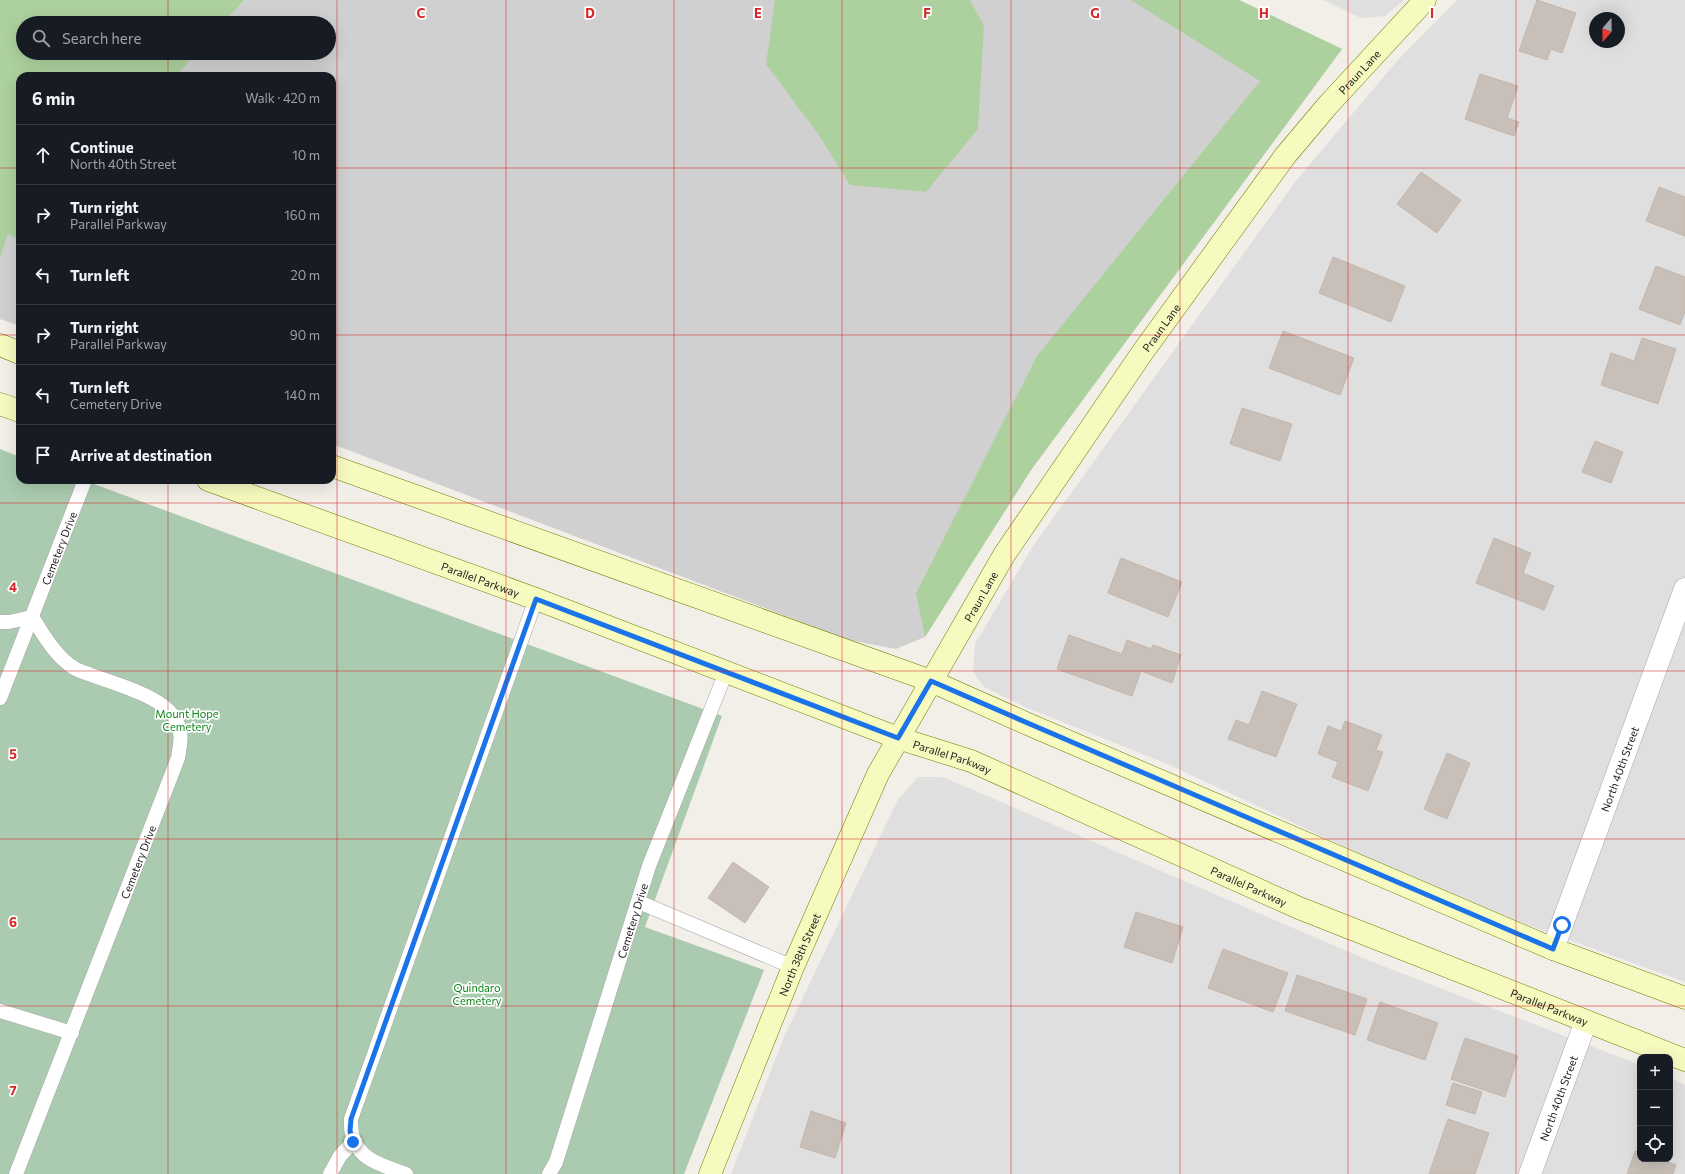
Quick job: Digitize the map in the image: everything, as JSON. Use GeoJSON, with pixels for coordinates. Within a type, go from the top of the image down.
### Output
{"type":"FeatureCollection","features":[{"type":"Feature","properties":{"kind":"main road","name":"Praun Lane"},"geometry":{"type":"LineString","coordinates":[[898,738],[1004,555],[1146,346],[1285,156],[1328,105],[1426,0]]}},
{"type":"Feature","properties":{"kind":"main road"},"geometry":{"type":"LineString","coordinates":[[0,345],[16,351]]}},
{"type":"Feature","properties":{"kind":"main road"},"geometry":{"type":"LineString","coordinates":[[0,404],[16,410]]}},
{"type":"Feature","properties":{"kind":"main road"},"geometry":{"type":"LineString","coordinates":[[336,467],[931,681],[1553,949],[1685,998]]}},
{"type":"Feature","properties":{"kind":"main road","name":"Parallel Parkway"},"geometry":{"type":"LineString","coordinates":[[219,484],[536,599],[898,738],[971,761],[1299,908],[1685,1060]]}},
{"type":"Feature","properties":{"kind":"main road","name":"North 38th Street"},"geometry":{"type":"LineString","coordinates":[[710,1174],[793,968],[878,774],[898,738]]}},
{"type":"Feature","properties":{"kind":"street","name":"North 40th Street"},"geometry":{"type":"LineString","coordinates":[[1553,949],[1685,589]]}},
{"type":"Feature","properties":{"kind":"street","name":"North 40th Street"},"geometry":{"type":"LineString","coordinates":[[1530,1174],[1586,1021]]}},
{"type":"Feature","properties":{"kind":"lane","name":"Cemetery Drive"},"geometry":{"type":"LineString","coordinates":[[0,698],[83,484]]}},
{"type":"Feature","properties":{"kind":"lane"},"geometry":{"type":"LineString","coordinates":[[406,1174],[374,1162],[364,1155],[353,1142],[350,1131],[351,1119],[536,599]]}},
{"type":"Feature","properties":{"kind":"lane","name":"Cemetery Drive"},"geometry":{"type":"LineString","coordinates":[[16,1174],[178,758],[181,738],[178,722],[170,710],[155,700],[75,669],[62,658],[46,640],[32,617]]}},
{"type":"Feature","properties":{"kind":"lane"},"geometry":{"type":"LineString","coordinates":[[0,622],[9,622],[32,617]]}},
{"type":"Feature","properties":{"kind":"lane","name":"Cemetery Drive"},"geometry":{"type":"LineString","coordinates":[[549,1174],[556,1162],[639,902],[649,866],[726,672]]}},
{"type":"Feature","properties":{"kind":"lane"},"geometry":{"type":"LineString","coordinates":[[639,902],[793,968]]}},
{"type":"Feature","properties":{"kind":"lane"},"geometry":{"type":"LineString","coordinates":[[0,1011],[72,1033]]}},
{"type":"Feature","properties":{"kind":"lane"},"geometry":{"type":"LineString","coordinates":[[330,1174],[340,1156],[353,1142]]}},
{"type":"Feature","properties":{"kind":"shaded area"},"geometry":{"type":"Polygon","coordinates":[[[0,0],[1239,0],[1342,49],[1031,470],[925,637],[896,649],[849,640],[336,446],[336,72],[16,72],[16,325],[0,319],[0,0]]]}},
{"type":"Feature","properties":{"kind":"shaded area"},"geometry":{"type":"Polygon","coordinates":[[[1323,0],[1404,0],[1385,16],[1361,18],[1323,0]]]}},
{"type":"Feature","properties":{"kind":"shaded area"},"geometry":{"type":"Polygon","coordinates":[[[1457,0],[1685,0],[1685,982],[1517,921],[1384,865],[1165,763],[1025,707],[984,687],[973,672],[975,644],[1033,546],[1295,182],[1396,62],[1457,0]]]}},
{"type":"Feature","properties":{"kind":"shaded area"},"geometry":{"type":"Polygon","coordinates":[[[918,777],[943,777],[1370,961],[1637,1064],[1637,1162],[1673,1162],[1673,1079],[1685,1085],[1685,1174],[731,1174],[784,1037],[897,801],[918,777]]]}},
{"type":"Feature","properties":{"kind":"green space"},"geometry":{"type":"Polygon","coordinates":[[[0,0],[244,0],[229,16],[16,16],[16,60],[190,60],[179,72],[16,72],[16,239],[8,234],[0,258],[0,0]]]}},
{"type":"Feature","properties":{"kind":"green space"},"geometry":{"type":"Polygon","coordinates":[[[775,0],[970,0],[984,26],[978,129],[926,192],[850,185],[818,134],[766,64],[775,0]]]}},
{"type":"Feature","properties":{"kind":"green space"},"geometry":{"type":"Polygon","coordinates":[[[1131,0],[1239,0],[1342,49],[1031,470],[925,637],[916,593],[1037,356],[1260,81],[1131,0]]]}},
{"type":"Feature","properties":{"kind":"green space"},"geometry":{"type":"Polygon","coordinates":[[[0,449],[16,455],[16,484],[94,484],[722,716],[645,927],[764,970],[684,1174],[0,1174],[0,449]]]}},
{"type":"Feature","properties":{"kind":"building"},"geometry":{"type":"Polygon","coordinates":[[[1537,0],[1576,13],[1562,53],[1551,49],[1547,60],[1519,51],[1537,0]]]}},
{"type":"Feature","properties":{"kind":"building"},"geometry":{"type":"Polygon","coordinates":[[[1480,74],[1518,86],[1507,118],[1519,122],[1514,136],[1465,119],[1480,74]]]}},
{"type":"Feature","properties":{"kind":"building"},"geometry":{"type":"Polygon","coordinates":[[[1421,172],[1461,200],[1437,233],[1397,204],[1421,172]]]}},
{"type":"Feature","properties":{"kind":"building"},"geometry":{"type":"Polygon","coordinates":[[[1659,187],[1685,197],[1685,236],[1646,221],[1659,187]]]}},
{"type":"Feature","properties":{"kind":"building"},"geometry":{"type":"Polygon","coordinates":[[[1333,257],[1405,286],[1391,322],[1319,293],[1333,257]]]}},
{"type":"Feature","properties":{"kind":"building"},"geometry":{"type":"Polygon","coordinates":[[[1656,266],[1685,277],[1685,311],[1680,325],[1639,309],[1656,266]]]}},
{"type":"Feature","properties":{"kind":"building"},"geometry":{"type":"Polygon","coordinates":[[[1283,331],[1354,358],[1340,395],[1269,368],[1283,331]]]}},
{"type":"Feature","properties":{"kind":"building"},"geometry":{"type":"Polygon","coordinates":[[[1642,338],[1676,349],[1658,404],[1601,385],[1611,353],[1634,361],[1642,338]]]}},
{"type":"Feature","properties":{"kind":"building"},"geometry":{"type":"Polygon","coordinates":[[[1242,408],[1292,424],[1280,461],[1230,444],[1242,408]]]}},
{"type":"Feature","properties":{"kind":"building"},"geometry":{"type":"Polygon","coordinates":[[[1595,441],[1623,452],[1611,483],[1582,472],[1595,441]]]}},
{"type":"Feature","properties":{"kind":"building"},"geometry":{"type":"Polygon","coordinates":[[[1494,538],[1531,553],[1523,573],[1554,586],[1544,610],[1476,583],[1494,538]]]}},
{"type":"Feature","properties":{"kind":"building"},"geometry":{"type":"Polygon","coordinates":[[[1121,558],[1182,582],[1168,617],[1108,593],[1121,558]]]}},
{"type":"Feature","properties":{"kind":"building"},"geometry":{"type":"Polygon","coordinates":[[[1069,635],[1122,654],[1127,640],[1151,649],[1153,645],[1181,655],[1172,683],[1141,671],[1132,696],[1057,669],[1069,635]]]}},
{"type":"Feature","properties":{"kind":"building"},"geometry":{"type":"Polygon","coordinates":[[[1262,691],[1297,704],[1276,757],[1228,739],[1236,720],[1249,725],[1262,691]]]}},
{"type":"Feature","properties":{"kind":"building"},"geometry":{"type":"Polygon","coordinates":[[[1345,721],[1382,735],[1376,750],[1383,752],[1368,791],[1332,777],[1338,762],[1318,754],[1328,726],[1341,731],[1345,721]]]}},
{"type":"Feature","properties":{"kind":"building"},"geometry":{"type":"Polygon","coordinates":[[[1447,753],[1470,763],[1447,819],[1424,809],[1447,753]]]}},
{"type":"Feature","properties":{"kind":"building"},"geometry":{"type":"Polygon","coordinates":[[[733,862],[769,887],[745,923],[708,898],[733,862]]]}},
{"type":"Feature","properties":{"kind":"building"},"geometry":{"type":"Polygon","coordinates":[[[1136,912],[1183,927],[1172,963],[1124,947],[1136,912]]]}},
{"type":"Feature","properties":{"kind":"building"},"geometry":{"type":"Polygon","coordinates":[[[1223,949],[1288,973],[1273,1012],[1208,988],[1223,949]]]}},
{"type":"Feature","properties":{"kind":"building"},"geometry":{"type":"Polygon","coordinates":[[[1297,975],[1367,999],[1355,1035],[1285,1011],[1297,975]]]}},
{"type":"Feature","properties":{"kind":"building"},"geometry":{"type":"Polygon","coordinates":[[[1380,1002],[1438,1023],[1425,1060],[1367,1040],[1380,1002]]]}},
{"type":"Feature","properties":{"kind":"building"},"geometry":{"type":"Polygon","coordinates":[[[1465,1038],[1518,1056],[1505,1097],[1451,1079],[1465,1038]]]}},
{"type":"Feature","properties":{"kind":"building"},"geometry":{"type":"Polygon","coordinates":[[[1453,1083],[1482,1092],[1475,1114],[1446,1105],[1453,1083]]]}},
{"type":"Feature","properties":{"kind":"building"},"geometry":{"type":"Polygon","coordinates":[[[811,1111],[846,1123],[835,1158],[800,1147],[811,1111]]]}},
{"type":"Feature","properties":{"kind":"building"},"geometry":{"type":"Polygon","coordinates":[[[1448,1119],[1489,1133],[1475,1174],[1429,1174],[1448,1119]]]}},
{"type":"Feature","properties":{"kind":"building"},"geometry":{"type":"Polygon","coordinates":[[[1635,1151],[1637,1151],[1637,1162],[1668,1162],[1676,1165],[1673,1174],[1627,1174],[1635,1151]]]}},
{"type":"Feature","properties":{"kind":"route"},"geometry":{"type":"LineString","coordinates":[[353,1142],[350,1131],[351,1119],[536,599],[898,738],[931,681],[1553,949],[1562,925]]}},
{"type":"Feature","properties":{"kind":"park label","name":"Mount Hope Cemetery"},"geometry":{"type":"Point","coordinates":[187,719]}},
{"type":"Feature","properties":{"kind":"park label","name":"Quindaro Cemetery"},"geometry":{"type":"Point","coordinates":[477,993]}}]}
